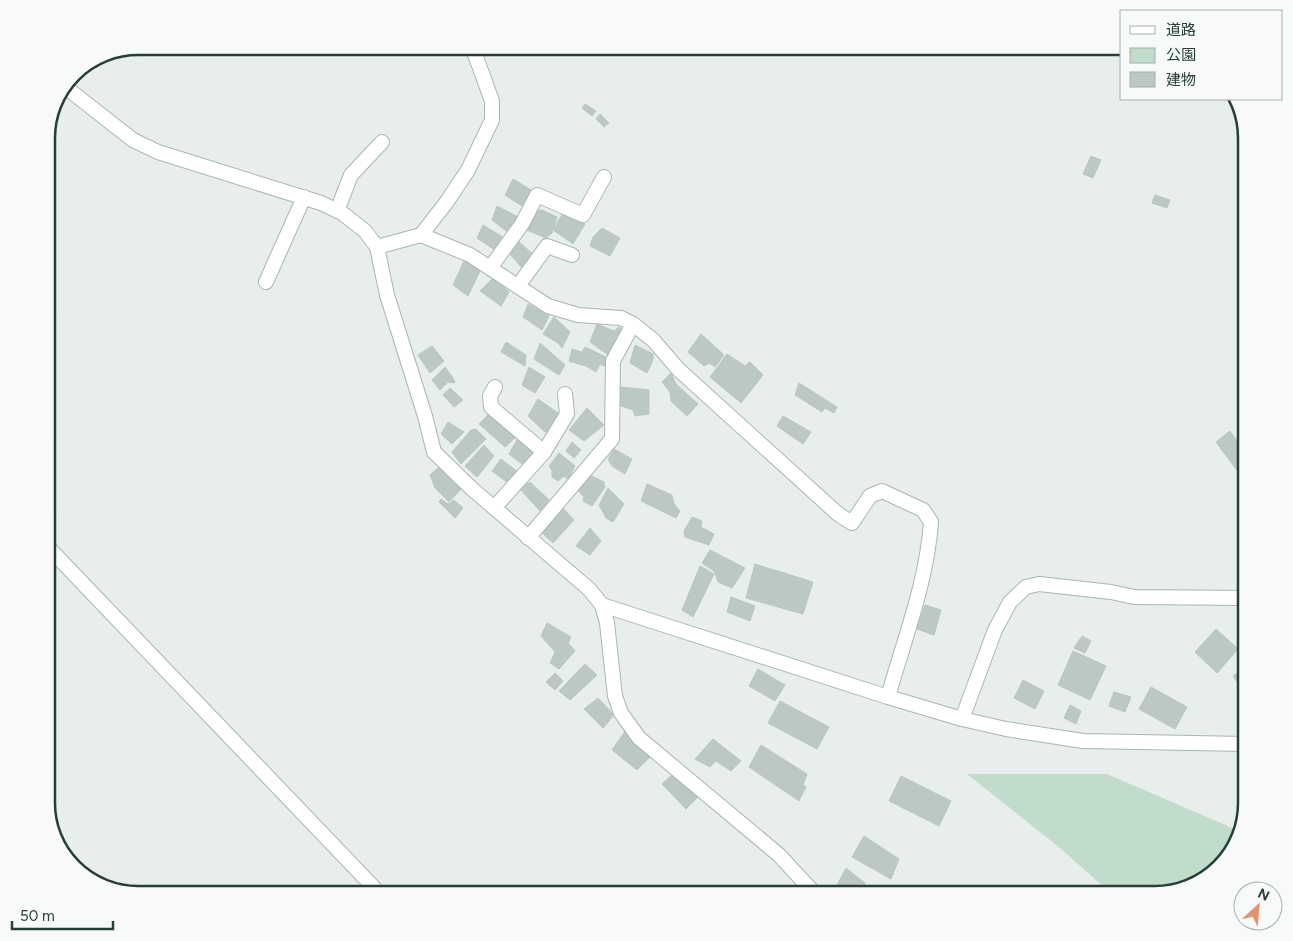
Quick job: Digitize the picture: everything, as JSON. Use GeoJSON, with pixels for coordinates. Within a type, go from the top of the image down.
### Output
{"type":"FeatureCollection","features":[{"type":"Feature","properties":{"kind":"street"},"geometry":{"type":"LineString","coordinates":[[377,247],[420,235],[446,203],[468,170],[492,120],[492,101],[475,55]]}},
{"type":"Feature","properties":{"kind":"street"},"geometry":{"type":"LineString","coordinates":[[70,91],[133,140],[158,152],[337,210],[366,231],[377,247],[387,295],[425,416],[434,452],[528,538],[589,588],[602,605],[607,623],[615,696],[621,714],[639,738],[779,855],[808,886]]}},
{"type":"Feature","properties":{"kind":"street"},"geometry":{"type":"LineString","coordinates":[[337,210],[351,174],[382,142]]}},
{"type":"Feature","properties":{"kind":"street"},"geometry":{"type":"LineString","coordinates":[[490,268],[522,224],[537,195],[583,214],[604,177]]}},
{"type":"Feature","properties":{"kind":"street"},"geometry":{"type":"LineString","coordinates":[[266,282],[304,198]]}},
{"type":"Feature","properties":{"kind":"street"},"geometry":{"type":"LineString","coordinates":[[420,235],[470,255],[548,306],[578,315],[621,318],[633,324],[653,340],[679,370],[845,519],[852,523],[870,496],[882,491],[923,510],[932,522],[921,579],[888,697]]}},
{"type":"Feature","properties":{"kind":"street"},"geometry":{"type":"LineString","coordinates":[[518,286],[547,246],[572,255]]}},
{"type":"Feature","properties":{"kind":"street"},"geometry":{"type":"LineString","coordinates":[[528,538],[612,439],[613,361],[633,324]]}},
{"type":"Feature","properties":{"kind":"street"},"geometry":{"type":"LineString","coordinates":[[495,387],[490,396],[491,407],[544,452]]}},
{"type":"Feature","properties":{"kind":"street"},"geometry":{"type":"LineString","coordinates":[[494,508],[544,452],[567,414],[565,394]]}},
{"type":"Feature","properties":{"kind":"street"},"geometry":{"type":"LineString","coordinates":[[55,554],[372,886]]}},
{"type":"Feature","properties":{"kind":"street"},"geometry":{"type":"LineString","coordinates":[[962,719],[994,630],[1010,602],[1026,586],[1039,584],[1111,592],[1134,597],[1238,598]]}},
{"type":"Feature","properties":{"kind":"street"},"geometry":{"type":"LineString","coordinates":[[602,605],[888,697],[962,719],[1006,729],[1084,741],[1238,744]]}},
{"type":"Feature","properties":{"kind":"green space"},"geometry":{"type":"Polygon","coordinates":[[[967,774],[1107,774],[1234,829],[1221,853],[1210,865],[1192,877],[1166,885],[1103,886],[1060,848],[967,774]]]}},
{"type":"Feature","properties":{"kind":"building"},"geometry":{"type":"Polygon","coordinates":[[[585,104],[596,111],[592,116],[582,108],[585,104]]]}},
{"type":"Feature","properties":{"kind":"building"},"geometry":{"type":"Polygon","coordinates":[[[600,114],[609,123],[604,127],[596,119],[600,114]]]}},
{"type":"Feature","properties":{"kind":"building"},"geometry":{"type":"Polygon","coordinates":[[[1091,156],[1101,160],[1093,178],[1083,174],[1091,156]]]}},
{"type":"Feature","properties":{"kind":"building"},"geometry":{"type":"Polygon","coordinates":[[[513,179],[533,191],[525,208],[505,195],[513,179]]]}},
{"type":"Feature","properties":{"kind":"building"},"geometry":{"type":"Polygon","coordinates":[[[1155,195],[1170,200],[1167,208],[1152,203],[1155,195]]]}},
{"type":"Feature","properties":{"kind":"building"},"geometry":{"type":"Polygon","coordinates":[[[497,206],[520,218],[510,234],[492,220],[497,206]]]}},
{"type":"Feature","properties":{"kind":"building"},"geometry":{"type":"Polygon","coordinates":[[[542,210],[557,217],[552,233],[546,238],[527,230],[536,211],[542,210]]]}},
{"type":"Feature","properties":{"kind":"building"},"geometry":{"type":"Polygon","coordinates":[[[564,211],[585,224],[573,244],[553,230],[564,211]]]}},
{"type":"Feature","properties":{"kind":"building"},"geometry":{"type":"Polygon","coordinates":[[[483,225],[506,239],[496,251],[477,238],[483,225]]]}},
{"type":"Feature","properties":{"kind":"building"},"geometry":{"type":"Polygon","coordinates":[[[602,228],[620,238],[610,256],[590,246],[593,237],[602,228]]]}},
{"type":"Feature","properties":{"kind":"building"},"geometry":{"type":"Polygon","coordinates":[[[518,241],[535,256],[524,270],[509,253],[518,241]]]}},
{"type":"Feature","properties":{"kind":"building"},"geometry":{"type":"Polygon","coordinates":[[[464,261],[481,269],[468,296],[453,285],[464,261]]]}},
{"type":"Feature","properties":{"kind":"building"},"geometry":{"type":"Polygon","coordinates":[[[493,278],[509,292],[501,306],[480,291],[493,278]]]}},
{"type":"Feature","properties":{"kind":"building"},"geometry":{"type":"Polygon","coordinates":[[[528,304],[549,316],[542,330],[523,317],[528,304]]]}},
{"type":"Feature","properties":{"kind":"building"},"geometry":{"type":"Polygon","coordinates":[[[554,317],[570,332],[562,348],[558,343],[543,334],[554,317]]]}},
{"type":"Feature","properties":{"kind":"building"},"geometry":{"type":"Polygon","coordinates":[[[597,324],[614,331],[619,327],[622,330],[611,357],[590,342],[597,324]]]}},
{"type":"Feature","properties":{"kind":"building"},"geometry":{"type":"Polygon","coordinates":[[[701,334],[724,355],[715,367],[709,363],[704,366],[688,352],[701,334]]]}},
{"type":"Feature","properties":{"kind":"building"},"geometry":{"type":"Polygon","coordinates":[[[506,342],[526,355],[525,366],[501,352],[506,342]]]}},
{"type":"Feature","properties":{"kind":"building"},"geometry":{"type":"Polygon","coordinates":[[[540,343],[565,365],[559,375],[534,359],[540,343]]]}},
{"type":"Feature","properties":{"kind":"building"},"geometry":{"type":"Polygon","coordinates":[[[635,345],[653,354],[653,360],[647,373],[630,363],[635,345]]]}},
{"type":"Feature","properties":{"kind":"building"},"geometry":{"type":"Polygon","coordinates":[[[432,346],[444,361],[430,373],[418,355],[432,346]]]}},
{"type":"Feature","properties":{"kind":"building"},"geometry":{"type":"Polygon","coordinates":[[[585,347],[608,358],[604,366],[600,364],[596,372],[586,366],[569,361],[572,349],[582,352],[585,347]]]}},
{"type":"Feature","properties":{"kind":"building"},"geometry":{"type":"Polygon","coordinates":[[[727,354],[745,366],[750,362],[763,375],[741,403],[710,377],[727,354]]]}},
{"type":"Feature","properties":{"kind":"building"},"geometry":{"type":"Polygon","coordinates":[[[445,367],[455,381],[454,383],[448,382],[440,390],[432,380],[445,367]]]}},
{"type":"Feature","properties":{"kind":"building"},"geometry":{"type":"Polygon","coordinates":[[[529,367],[545,377],[535,393],[522,385],[529,367]]]}},
{"type":"Feature","properties":{"kind":"building"},"geometry":{"type":"Polygon","coordinates":[[[671,373],[676,384],[698,404],[687,416],[671,401],[670,392],[662,382],[671,373]]]}},
{"type":"Feature","properties":{"kind":"building"},"geometry":{"type":"Polygon","coordinates":[[[799,383],[837,407],[834,413],[825,408],[822,412],[795,395],[799,383]]]}},
{"type":"Feature","properties":{"kind":"building"},"geometry":{"type":"Polygon","coordinates":[[[620,387],[649,390],[649,414],[635,416],[633,410],[619,405],[620,387]]]}},
{"type":"Feature","properties":{"kind":"building"},"geometry":{"type":"Polygon","coordinates":[[[450,388],[463,400],[454,407],[443,395],[450,388]]]}},
{"type":"Feature","properties":{"kind":"building"},"geometry":{"type":"Polygon","coordinates":[[[538,399],[561,415],[549,431],[545,432],[528,416],[538,399]]]}},
{"type":"Feature","properties":{"kind":"building"},"geometry":{"type":"Polygon","coordinates":[[[587,408],[604,425],[584,441],[569,430],[587,408]]]}},
{"type":"Feature","properties":{"kind":"building"},"geometry":{"type":"Polygon","coordinates":[[[488,415],[516,437],[505,447],[479,424],[488,415]]]}},
{"type":"Feature","properties":{"kind":"building"},"geometry":{"type":"Polygon","coordinates":[[[783,416],[811,432],[803,444],[777,426],[783,416]]]}},
{"type":"Feature","properties":{"kind":"building"},"geometry":{"type":"Polygon","coordinates":[[[448,422],[464,432],[452,444],[441,434],[448,422]]]}},
{"type":"Feature","properties":{"kind":"building"},"geometry":{"type":"Polygon","coordinates":[[[476,429],[486,439],[461,464],[452,452],[471,430],[476,429]]]}},
{"type":"Feature","properties":{"kind":"building"},"geometry":{"type":"Polygon","coordinates":[[[1230,431],[1238,442],[1238,472],[1216,442],[1230,431]]]}},
{"type":"Feature","properties":{"kind":"building"},"geometry":{"type":"Polygon","coordinates":[[[517,440],[535,453],[525,466],[509,454],[517,440]]]}},
{"type":"Feature","properties":{"kind":"building"},"geometry":{"type":"Polygon","coordinates":[[[572,442],[581,450],[574,458],[566,451],[572,442]]]}},
{"type":"Feature","properties":{"kind":"building"},"geometry":{"type":"Polygon","coordinates":[[[484,445],[494,456],[477,477],[465,466],[484,445]]]}},
{"type":"Feature","properties":{"kind":"building"},"geometry":{"type":"Polygon","coordinates":[[[614,449],[632,459],[625,474],[612,466],[608,459],[614,449]]]}},
{"type":"Feature","properties":{"kind":"building"},"geometry":{"type":"Polygon","coordinates":[[[559,453],[575,466],[568,479],[564,476],[558,481],[552,477],[552,470],[549,466],[559,453]]]}},
{"type":"Feature","properties":{"kind":"building"},"geometry":{"type":"Polygon","coordinates":[[[501,459],[518,472],[507,482],[492,471],[501,459]]]}},
{"type":"Feature","properties":{"kind":"building"},"geometry":{"type":"Polygon","coordinates":[[[438,468],[444,469],[464,486],[449,502],[435,488],[430,475],[438,468]]]}},
{"type":"Feature","properties":{"kind":"building"},"geometry":{"type":"Polygon","coordinates":[[[587,474],[604,482],[605,487],[592,506],[583,501],[584,497],[577,489],[587,474]]]}},
{"type":"Feature","properties":{"kind":"building"},"geometry":{"type":"Polygon","coordinates":[[[530,482],[549,500],[540,511],[520,489],[530,482]]]}},
{"type":"Feature","properties":{"kind":"building"},"geometry":{"type":"Polygon","coordinates":[[[647,484],[672,495],[674,504],[680,511],[676,518],[641,501],[647,484]]]}},
{"type":"Feature","properties":{"kind":"building"},"geometry":{"type":"Polygon","coordinates":[[[608,488],[624,504],[613,522],[606,518],[599,505],[608,488]]]}},
{"type":"Feature","properties":{"kind":"building"},"geometry":{"type":"Polygon","coordinates":[[[441,499],[448,504],[454,500],[463,508],[455,518],[439,502],[441,499]]]}},
{"type":"Feature","properties":{"kind":"building"},"geometry":{"type":"Polygon","coordinates":[[[560,505],[574,520],[553,543],[542,533],[560,505]]]}},
{"type":"Feature","properties":{"kind":"building"},"geometry":{"type":"Polygon","coordinates":[[[692,517],[702,521],[701,527],[714,534],[709,545],[685,537],[684,531],[692,517]]]}},
{"type":"Feature","properties":{"kind":"building"},"geometry":{"type":"Polygon","coordinates":[[[590,528],[601,541],[590,555],[576,546],[590,528]]]}},
{"type":"Feature","properties":{"kind":"building"},"geometry":{"type":"Polygon","coordinates":[[[710,550],[745,568],[732,588],[718,582],[714,571],[702,563],[710,550]]]}},
{"type":"Feature","properties":{"kind":"building"},"geometry":{"type":"Polygon","coordinates":[[[755,564],[813,582],[803,614],[746,598],[755,564]]]}},
{"type":"Feature","properties":{"kind":"building"},"geometry":{"type":"Polygon","coordinates":[[[700,566],[714,574],[693,617],[682,610],[700,566]]]}},
{"type":"Feature","properties":{"kind":"building"},"geometry":{"type":"Polygon","coordinates":[[[731,597],[755,606],[750,621],[727,612],[731,597]]]}},
{"type":"Feature","properties":{"kind":"building"},"geometry":{"type":"Polygon","coordinates":[[[925,605],[941,610],[934,635],[917,629],[925,605]]]}},
{"type":"Feature","properties":{"kind":"building"},"geometry":{"type":"Polygon","coordinates":[[[547,623],[571,637],[568,643],[575,651],[559,669],[550,663],[555,652],[541,636],[547,623]]]}},
{"type":"Feature","properties":{"kind":"building"},"geometry":{"type":"Polygon","coordinates":[[[1216,629],[1238,649],[1217,673],[1195,652],[1216,629]]]}},
{"type":"Feature","properties":{"kind":"building"},"geometry":{"type":"Polygon","coordinates":[[[1082,636],[1091,641],[1085,653],[1074,648],[1082,636]]]}},
{"type":"Feature","properties":{"kind":"building"},"geometry":{"type":"Polygon","coordinates":[[[1073,651],[1106,666],[1090,700],[1058,685],[1073,651]]]}},
{"type":"Feature","properties":{"kind":"building"},"geometry":{"type":"Polygon","coordinates":[[[585,664],[597,675],[570,700],[559,691],[585,664]]]}},
{"type":"Feature","properties":{"kind":"building"},"geometry":{"type":"Polygon","coordinates":[[[758,669],[785,685],[775,701],[749,686],[758,669]]]}},
{"type":"Feature","properties":{"kind":"building"},"geometry":{"type":"Polygon","coordinates":[[[1238,672],[1238,683],[1233,676],[1238,672]]]}},
{"type":"Feature","properties":{"kind":"building"},"geometry":{"type":"Polygon","coordinates":[[[555,673],[563,681],[555,690],[546,682],[555,673]]]}},
{"type":"Feature","properties":{"kind":"building"},"geometry":{"type":"Polygon","coordinates":[[[1023,680],[1044,691],[1035,709],[1014,698],[1023,680]]]}},
{"type":"Feature","properties":{"kind":"building"},"geometry":{"type":"Polygon","coordinates":[[[1151,687],[1187,707],[1175,729],[1139,709],[1151,687]]]}},
{"type":"Feature","properties":{"kind":"building"},"geometry":{"type":"Polygon","coordinates":[[[1114,692],[1131,697],[1125,712],[1109,706],[1114,692]]]}},
{"type":"Feature","properties":{"kind":"building"},"geometry":{"type":"Polygon","coordinates":[[[598,698],[614,715],[603,728],[584,709],[598,698]]]}},
{"type":"Feature","properties":{"kind":"building"},"geometry":{"type":"Polygon","coordinates":[[[780,701],[829,727],[817,749],[768,723],[780,701]]]}},
{"type":"Feature","properties":{"kind":"building"},"geometry":{"type":"Polygon","coordinates":[[[1070,705],[1081,711],[1076,724],[1064,718],[1070,705]]]}},
{"type":"Feature","properties":{"kind":"building"},"geometry":{"type":"Polygon","coordinates":[[[626,730],[651,756],[637,770],[612,750],[626,730]]]}},
{"type":"Feature","properties":{"kind":"building"},"geometry":{"type":"Polygon","coordinates":[[[713,739],[741,761],[731,771],[716,761],[710,767],[695,759],[713,739]]]}},
{"type":"Feature","properties":{"kind":"building"},"geometry":{"type":"Polygon","coordinates":[[[761,745],[807,774],[803,785],[806,787],[799,801],[749,767],[761,745]]]}},
{"type":"Feature","properties":{"kind":"building"},"geometry":{"type":"Polygon","coordinates":[[[673,774],[699,796],[686,809],[662,784],[673,774]]]}},
{"type":"Feature","properties":{"kind":"building"},"geometry":{"type":"Polygon","coordinates":[[[901,776],[951,801],[939,826],[889,801],[901,776]]]}},
{"type":"Feature","properties":{"kind":"building"},"geometry":{"type":"Polygon","coordinates":[[[864,836],[899,859],[891,879],[852,857],[864,836]]]}},
{"type":"Feature","properties":{"kind":"building"},"geometry":{"type":"Polygon","coordinates":[[[846,868],[865,883],[865,886],[837,886],[846,868]]]}}]}
